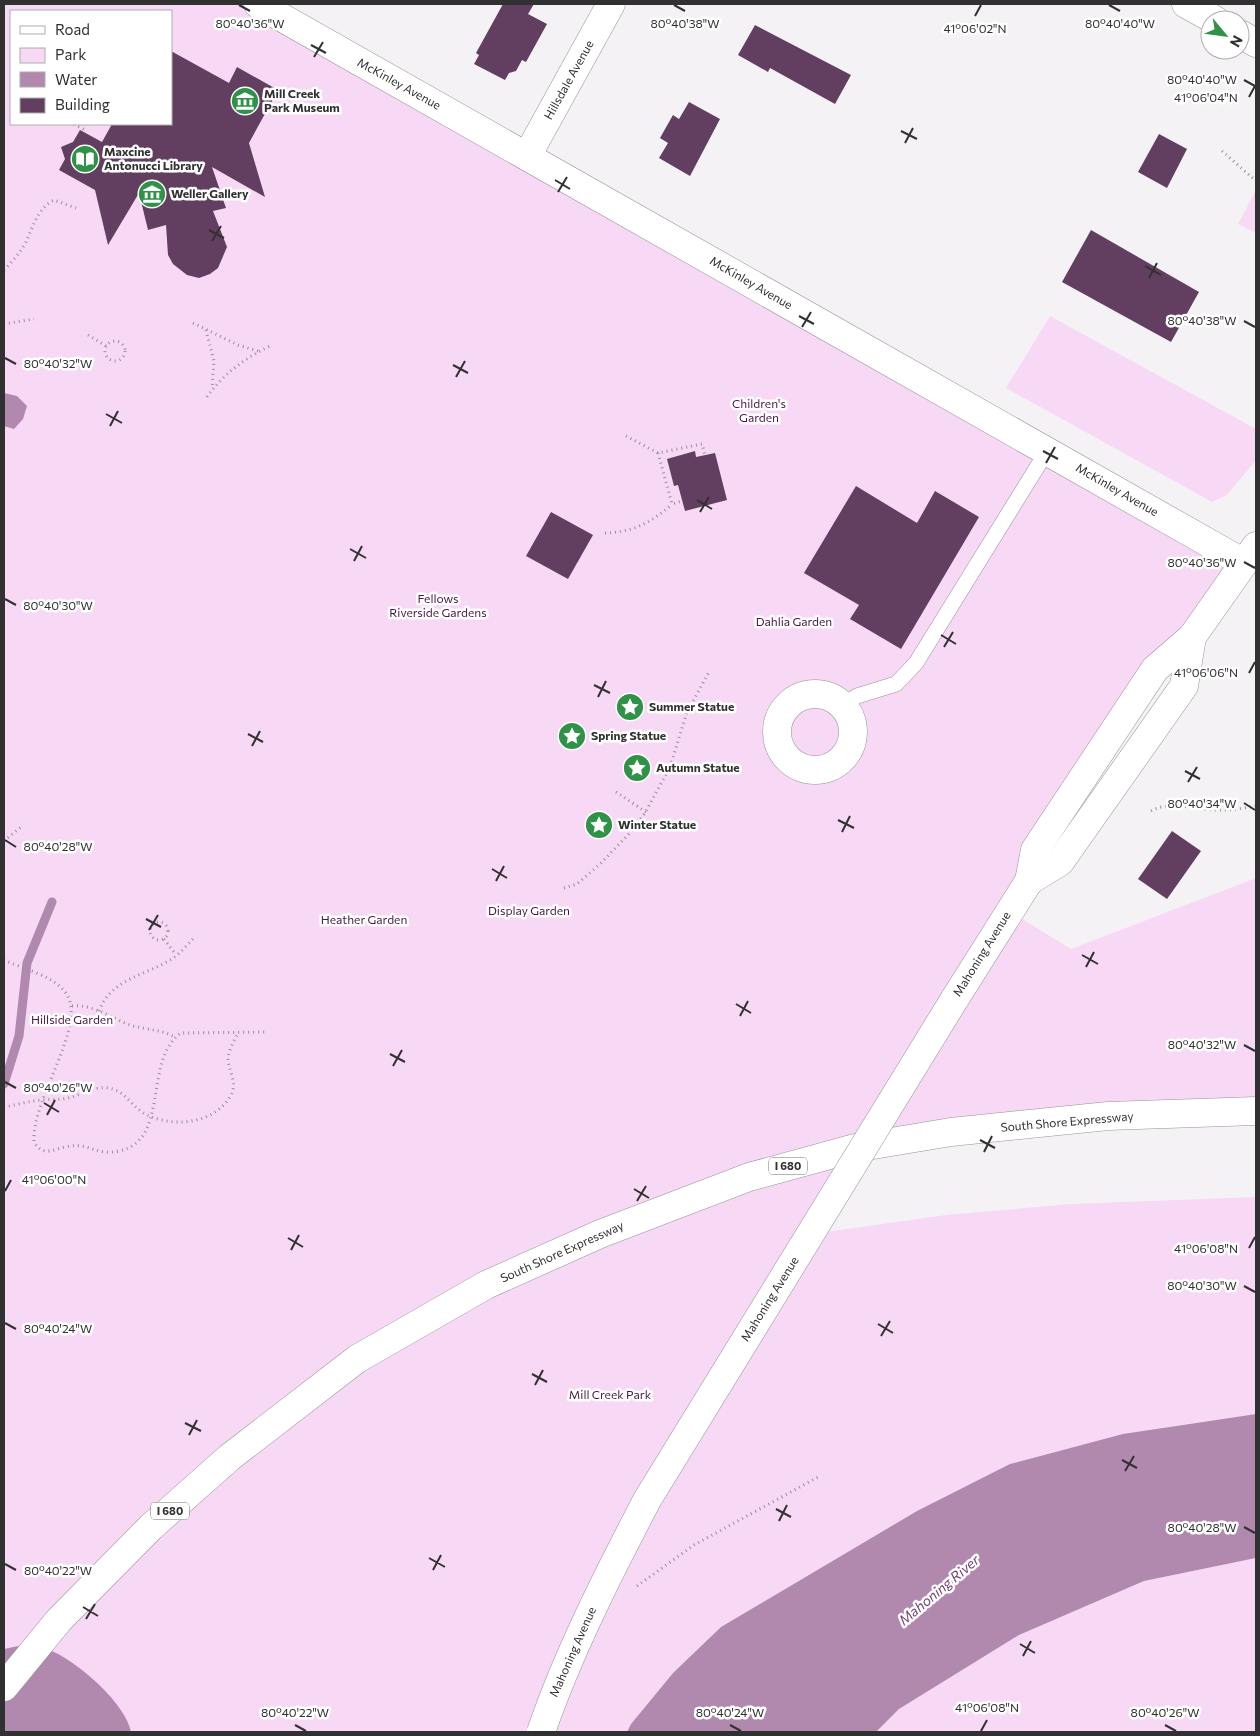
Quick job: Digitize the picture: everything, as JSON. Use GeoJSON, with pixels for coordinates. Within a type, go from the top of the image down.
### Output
{"type":"FeatureCollection","features":[{"type":"Feature","properties":{"kind":"main road","name":"McKinley Avenue"},"geometry":{"type":"LineString","coordinates":[[258,4],[1047,451],[1250,555]]}},
{"type":"Feature","properties":{"kind":"main road","name":"Hillsdale Avenue"},"geometry":{"type":"LineString","coordinates":[[527,156],[611,4]]}},
{"type":"Feature","properties":{"kind":"main road"},"geometry":{"type":"LineString","coordinates":[[1186,4],[1200,12]]}},
{"type":"Feature","properties":{"kind":"main road","name":"Mahoning Avenue"},"geometry":{"type":"LineString","coordinates":[[541,1732],[551,1702],[592,1610],[647,1500],[1029,881],[1034,850],[1155,669],[1192,637],[1250,555]]}},
{"type":"Feature","properties":{"kind":"main road","name":"South Shore Expressway"},"geometry":{"type":"LineString","coordinates":[[4,1687],[59,1620],[152,1527],[230,1457],[357,1359],[486,1285],[600,1234],[749,1177],[845,1150],[951,1132],[1108,1116],[1256,1111]]}},
{"type":"Feature","properties":{"kind":"lane"},"geometry":{"type":"LineString","coordinates":[[842,706],[857,696],[896,684],[916,662],[1047,451]]}},
{"type":"Feature","properties":{"kind":"path"},"geometry":{"type":"LineString","coordinates":[[76,125],[87,131]]}},
{"type":"Feature","properties":{"kind":"path"},"geometry":{"type":"LineString","coordinates":[[1222,151],[1256,181]]}},
{"type":"Feature","properties":{"kind":"path"},"geometry":{"type":"LineString","coordinates":[[4,270],[17,256],[41,211],[48,203],[54,200],[76,208]]}},
{"type":"Feature","properties":{"kind":"path"},"geometry":{"type":"LineString","coordinates":[[4,324],[34,319]]}},
{"type":"Feature","properties":{"kind":"path"},"geometry":{"type":"LineString","coordinates":[[193,323],[238,345],[259,352]]}},
{"type":"Feature","properties":{"kind":"path"},"geometry":{"type":"LineString","coordinates":[[205,330],[214,361],[212,390]]}},
{"type":"Feature","properties":{"kind":"path"},"geometry":{"type":"LineString","coordinates":[[88,335],[106,346]]}},
{"type":"Feature","properties":{"kind":"path"},"geometry":{"type":"LineString","coordinates":[[114,340],[120,342],[124,348],[124,354],[117,360],[111,360],[106,356],[106,346],[114,340]]}},
{"type":"Feature","properties":{"kind":"path"},"geometry":{"type":"LineString","coordinates":[[206,397],[238,363],[272,346]]}},
{"type":"Feature","properties":{"kind":"path"},"geometry":{"type":"LineString","coordinates":[[626,436],[658,453],[702,444],[705,455]]}},
{"type":"Feature","properties":{"kind":"path"},"geometry":{"type":"LineString","coordinates":[[658,453],[672,504]]}},
{"type":"Feature","properties":{"kind":"path"},"geometry":{"type":"LineString","coordinates":[[605,533],[626,532],[642,526],[657,517],[672,504],[682,501]]}},
{"type":"Feature","properties":{"kind":"path"},"geometry":{"type":"LineString","coordinates":[[564,888],[577,884],[600,864],[630,833],[646,812],[670,767],[687,712],[709,672]]}},
{"type":"Feature","properties":{"kind":"path"},"geometry":{"type":"LineString","coordinates":[[616,792],[646,812]]}},
{"type":"Feature","properties":{"kind":"path"},"geometry":{"type":"LineString","coordinates":[[1151,811],[1160,806],[1220,810],[1256,806]]}},
{"type":"Feature","properties":{"kind":"path"},"geometry":{"type":"LineString","coordinates":[[4,841],[21,827]]}},
{"type":"Feature","properties":{"kind":"path"},"geometry":{"type":"LineString","coordinates":[[162,922],[168,929],[164,939],[157,941],[151,935],[151,926],[162,922]]}},
{"type":"Feature","properties":{"kind":"path"},"geometry":{"type":"LineString","coordinates":[[164,939],[176,955]]}},
{"type":"Feature","properties":{"kind":"path"},"geometry":{"type":"LineString","coordinates":[[99,1011],[103,1001],[114,988],[176,955],[193,939]]}},
{"type":"Feature","properties":{"kind":"path"},"geometry":{"type":"LineString","coordinates":[[4,960],[40,976],[65,991],[72,1006],[70,1030],[42,1099],[34,1134],[38,1148],[44,1152],[77,1145],[106,1153],[132,1147],[142,1138],[152,1116],[162,1061],[169,1043],[181,1033],[191,1031],[268,1032]]}},
{"type":"Feature","properties":{"kind":"path"},"geometry":{"type":"LineString","coordinates":[[72,1006],[99,1011],[130,1025],[164,1031],[175,1037]]}},
{"type":"Feature","properties":{"kind":"path"},"geometry":{"type":"LineString","coordinates":[[4,1107],[42,1099],[68,1098],[95,1088],[106,1088],[116,1089],[142,1112],[152,1116],[171,1121],[200,1120],[220,1109],[232,1094],[234,1086],[228,1058],[238,1033]]}},
{"type":"Feature","properties":{"kind":"path"},"geometry":{"type":"LineString","coordinates":[[631,1592],[694,1545],[820,1476]]}},
{"type":"Feature","properties":{"kind":"green space"},"geometry":{"type":"Polygon","coordinates":[[[4,4],[258,4],[1244,563],[1192,637],[1009,911],[1071,949],[1256,878],[1256,1111],[864,1146],[811,1234],[946,1215],[1071,1204],[1256,1197],[1256,1414],[1168,1427],[917,1511],[721,1627],[673,1673],[631,1724],[627,1732],[4,1732],[4,4]]]}},
{"type":"Feature","properties":{"kind":"green space"},"geometry":{"type":"Polygon","coordinates":[[[1256,190],[1256,233],[1238,224],[1256,190]]]}},
{"type":"Feature","properties":{"kind":"green space"},"geometry":{"type":"Polygon","coordinates":[[[1050,316],[1256,429],[1256,460],[1227,495],[1212,502],[1006,388],[1050,316]]]}},
{"type":"Feature","properties":{"kind":"green space"},"geometry":{"type":"Polygon","coordinates":[[[1256,1558],[1256,1732],[876,1732],[899,1709],[1018,1635],[1144,1581],[1256,1558]]]}},
{"type":"Feature","properties":{"kind":"water"},"geometry":{"type":"Polygon","coordinates":[[[4,393],[17,396],[27,406],[23,419],[14,429],[4,426],[4,393]]]}},
{"type":"Feature","properties":{"kind":"water","name":"Mahoning River"},"geometry":{"type":"Polygon","coordinates":[[[1256,1414],[1256,1558],[1144,1581],[1019,1635],[899,1709],[876,1732],[627,1732],[631,1724],[673,1673],[721,1627],[917,1511],[1010,1464],[1123,1434],[1256,1414]]]}},
{"type":"Feature","properties":{"kind":"water"},"geometry":{"type":"Polygon","coordinates":[[[28,1644],[54,1652],[88,1675],[121,1709],[131,1732],[4,1732],[4,1649],[28,1644]]]}},
{"type":"Feature","properties":{"kind":"building"},"geometry":{"type":"Polygon","coordinates":[[[503,4],[534,4],[528,14],[547,24],[526,62],[522,60],[516,71],[509,73],[505,80],[474,64],[479,55],[476,53],[503,4]]]}},
{"type":"Feature","properties":{"kind":"building"},"geometry":{"type":"Polygon","coordinates":[[[755,25],[851,75],[835,104],[770,68],[768,72],[738,55],[755,25]]]}},
{"type":"Feature","properties":{"kind":"building"},"geometry":{"type":"Polygon","coordinates":[[[172,52],[229,83],[237,67],[278,90],[249,143],[265,197],[212,167],[226,208],[213,211],[227,247],[218,268],[210,274],[199,278],[187,275],[173,264],[168,255],[166,225],[148,230],[139,193],[108,245],[95,190],[59,170],[65,159],[61,147],[73,142],[80,130],[102,142],[111,125],[172,125],[172,52]]]}},
{"type":"Feature","properties":{"kind":"building"},"geometry":{"type":"Polygon","coordinates":[[[689,102],[720,119],[690,176],[659,158],[668,143],[660,138],[673,115],[679,119],[689,102]]]}},
{"type":"Feature","properties":{"kind":"building"},"geometry":{"type":"Polygon","coordinates":[[[1159,134],[1187,149],[1167,188],[1138,172],[1159,134]]]}},
{"type":"Feature","properties":{"kind":"building"},"geometry":{"type":"Polygon","coordinates":[[[1091,230],[1199,292],[1171,342],[1062,282],[1091,230]]]}},
{"type":"Feature","properties":{"kind":"building"},"geometry":{"type":"Polygon","coordinates":[[[695,451],[696,457],[715,453],[727,500],[685,511],[678,485],[674,486],[667,459],[695,451]]]}},
{"type":"Feature","properties":{"kind":"building"},"geometry":{"type":"Polygon","coordinates":[[[856,486],[917,523],[935,491],[979,517],[901,649],[850,619],[859,605],[804,573],[856,486]]]}},
{"type":"Feature","properties":{"kind":"building"},"geometry":{"type":"Polygon","coordinates":[[[551,512],[593,535],[568,579],[526,556],[551,512]]]}},
{"type":"Feature","properties":{"kind":"building"},"geometry":{"type":"Polygon","coordinates":[[[1172,831],[1201,851],[1167,899],[1138,879],[1172,831]]]}},
{"type":"Feature","properties":{"kind":"waterway"},"geometry":{"type":"LineString","coordinates":[[4,1084],[19,1036],[27,963],[52,902]]}},
{"type":"Feature","properties":{"kind":"place","name":"Mill Creek Park Museum"},"geometry":{"type":"Point","coordinates":[245,101]}},
{"type":"Feature","properties":{"kind":"place","name":"Maxcine Antonucci Library"},"geometry":{"type":"Point","coordinates":[85,159]}},
{"type":"Feature","properties":{"kind":"place","name":"Weller Gallery"},"geometry":{"type":"Point","coordinates":[152,194]}},
{"type":"Feature","properties":{"kind":"place","name":"Summer Statue"},"geometry":{"type":"Point","coordinates":[630,707]}},
{"type":"Feature","properties":{"kind":"place","name":"Spring Statue"},"geometry":{"type":"Point","coordinates":[572,736]}},
{"type":"Feature","properties":{"kind":"place","name":"Autumn Statue"},"geometry":{"type":"Point","coordinates":[637,768]}},
{"type":"Feature","properties":{"kind":"place","name":"Winter Statue"},"geometry":{"type":"Point","coordinates":[599,825]}},
{"type":"Feature","properties":{"kind":"park label","name":"Children's Garden"},"geometry":{"type":"Point","coordinates":[759,411]}},
{"type":"Feature","properties":{"kind":"park label","name":"Fellows Riverside Gardens"},"geometry":{"type":"Point","coordinates":[438,606]}},
{"type":"Feature","properties":{"kind":"park label","name":"Dahlia Garden"},"geometry":{"type":"Point","coordinates":[794,622]}},
{"type":"Feature","properties":{"kind":"park label","name":"Display Garden"},"geometry":{"type":"Point","coordinates":[529,911]}},
{"type":"Feature","properties":{"kind":"park label","name":"Heather Garden"},"geometry":{"type":"Point","coordinates":[364,920]}},
{"type":"Feature","properties":{"kind":"park label","name":"Hillside Garden"},"geometry":{"type":"Point","coordinates":[72,1020]}},
{"type":"Feature","properties":{"kind":"park label","name":"Mill Creek Park"},"geometry":{"type":"Point","coordinates":[610,1395]}}]}
